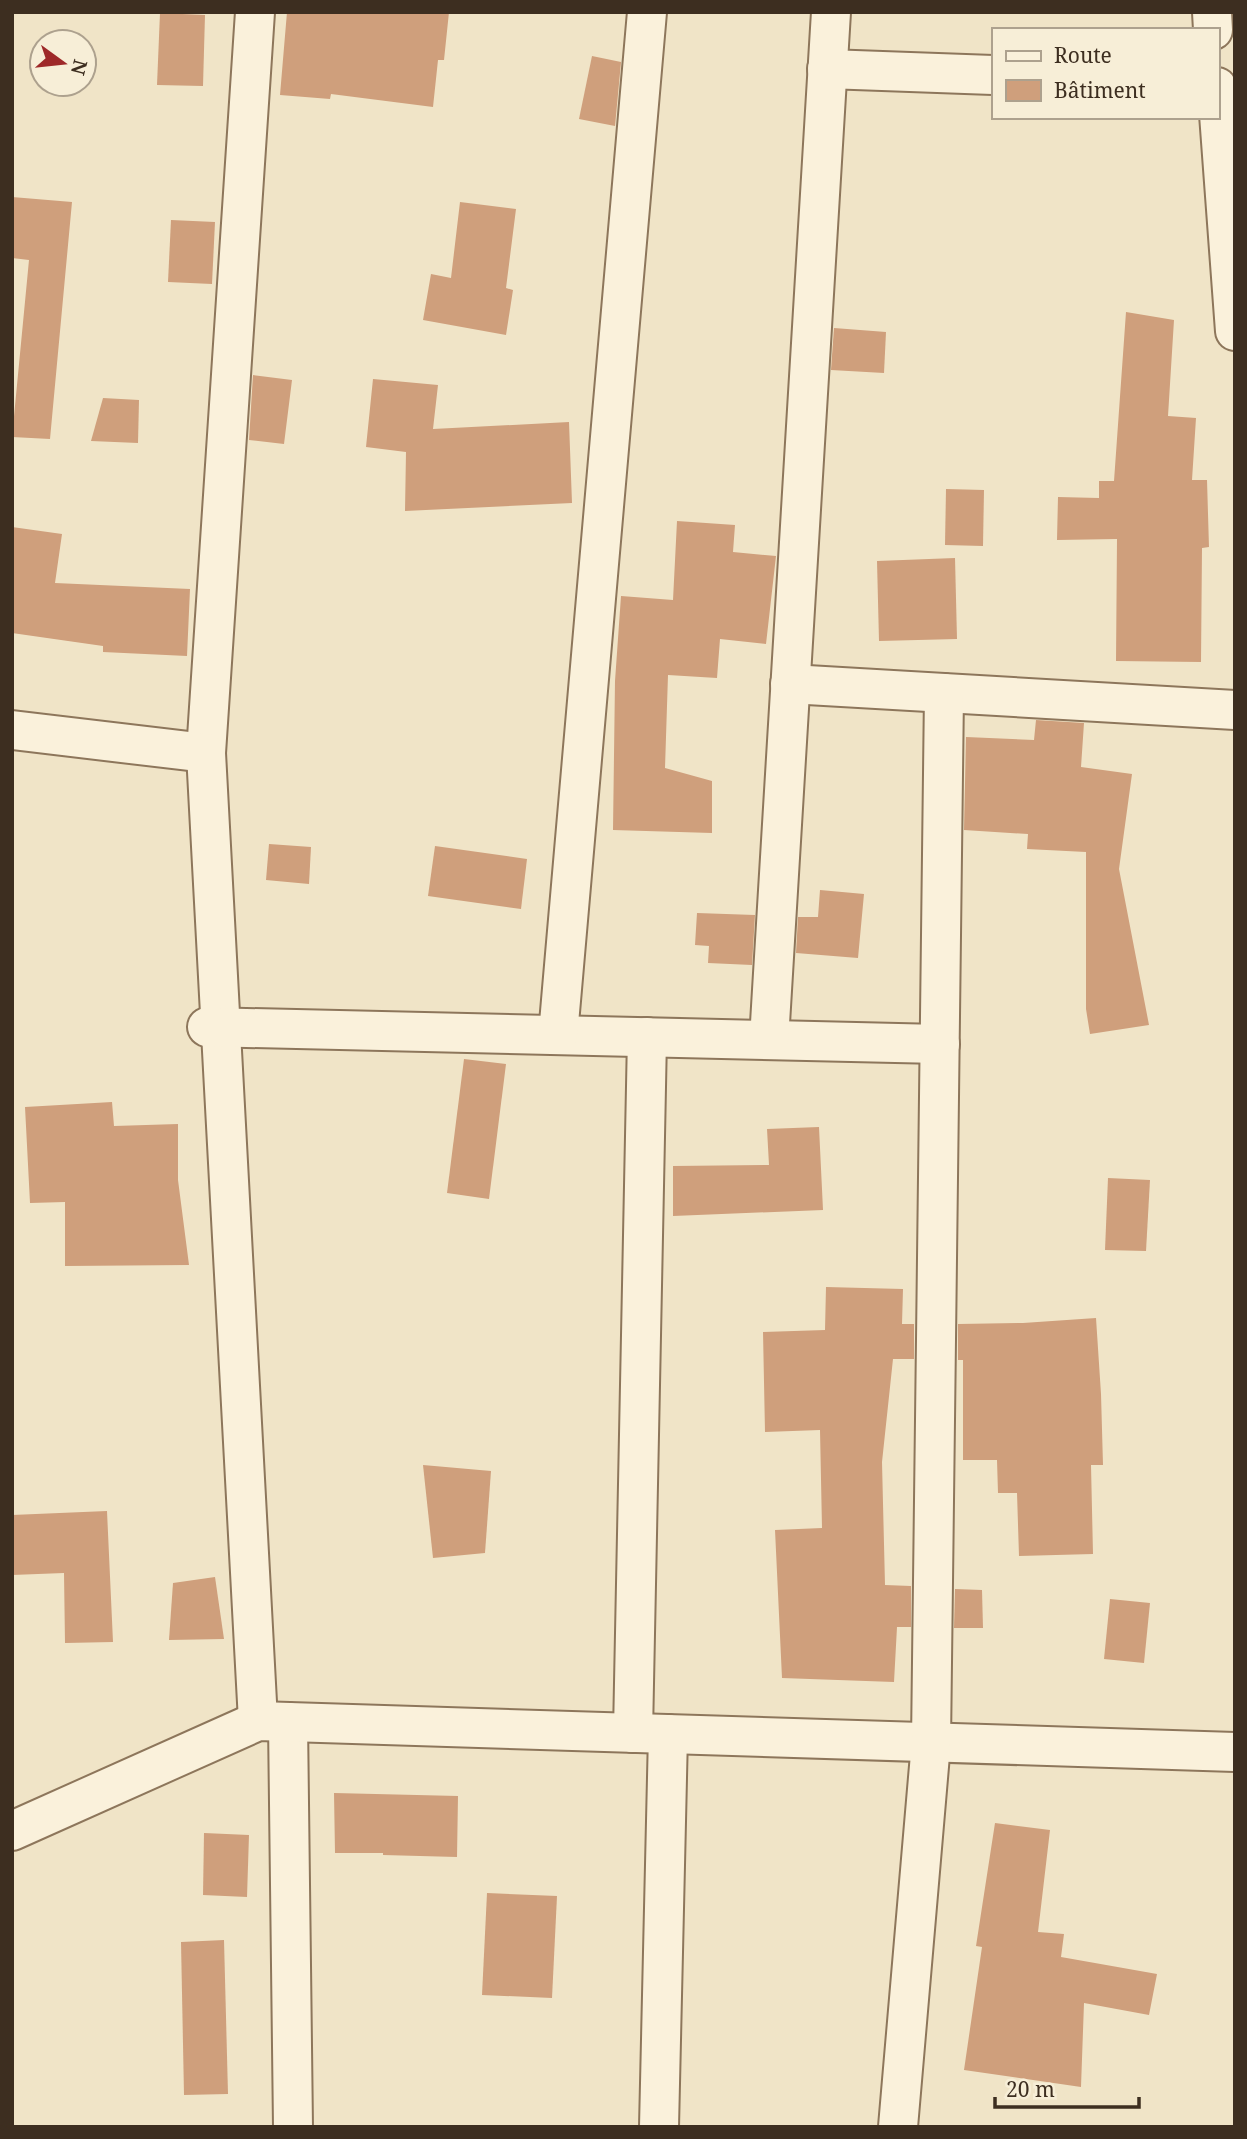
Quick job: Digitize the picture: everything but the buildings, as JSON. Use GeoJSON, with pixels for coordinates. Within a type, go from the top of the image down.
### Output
{"type":"FeatureCollection","features":[{"type":"Feature","properties":{"kind":"street"},"geometry":{"type":"LineString","coordinates":[[255,12],[206,753],[214,1027],[273,1721],[293,2127]]}},
{"type":"Feature","properties":{"kind":"street"},"geometry":{"type":"LineString","coordinates":[[558,1035],[647,12]]}},
{"type":"Feature","properties":{"kind":"street"},"geometry":{"type":"LineString","coordinates":[[769,1040],[831,12]]}},
{"type":"Feature","properties":{"kind":"street"},"geometry":{"type":"LineString","coordinates":[[827,69],[992,75]]}},
{"type":"Feature","properties":{"kind":"street"},"geometry":{"type":"LineString","coordinates":[[1219,114],[1235,331]]}},
{"type":"Feature","properties":{"kind":"street"},"geometry":{"type":"LineString","coordinates":[[790,684],[1235,710]]}},
{"type":"Feature","properties":{"kind":"street"},"geometry":{"type":"LineString","coordinates":[[898,2127],[931,1743],[944,693]]}},
{"type":"Feature","properties":{"kind":"street"},"geometry":{"type":"LineString","coordinates":[[12,730],[206,753]]}},
{"type":"Feature","properties":{"kind":"street"},"geometry":{"type":"LineString","coordinates":[[214,1027],[940,1044]]}},
{"type":"Feature","properties":{"kind":"street"},"geometry":{"type":"LineString","coordinates":[[647,1037],[650,1733],[659,2127]]}},
{"type":"Feature","properties":{"kind":"street"},"geometry":{"type":"LineString","coordinates":[[12,1831],[273,1721],[1235,1752]]}}]}
